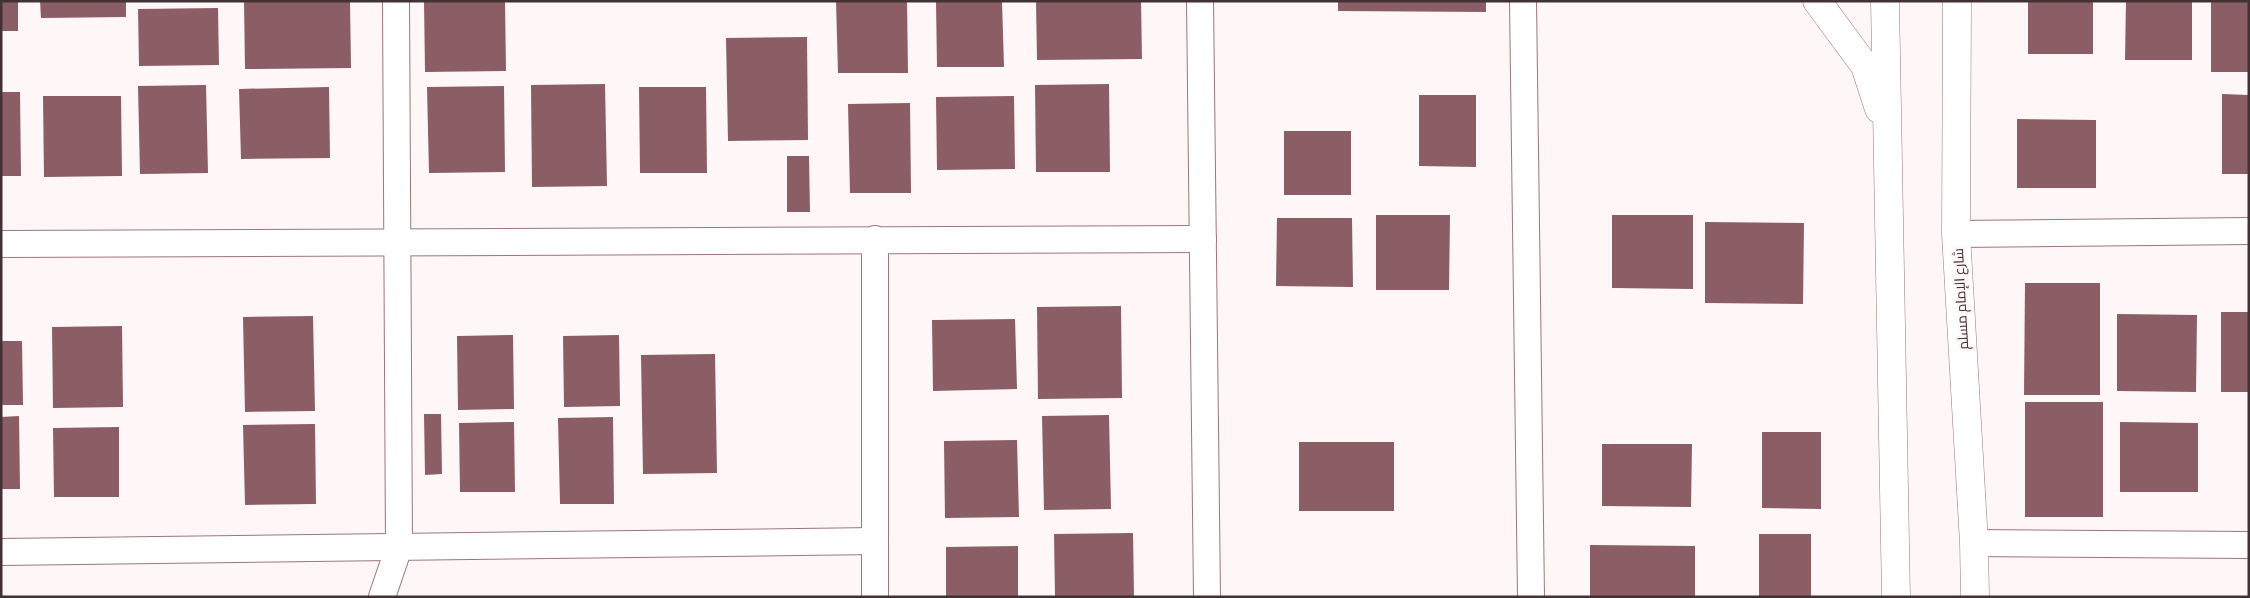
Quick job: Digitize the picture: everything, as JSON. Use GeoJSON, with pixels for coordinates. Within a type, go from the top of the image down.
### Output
{"type":"FeatureCollection","features":[{"type":"Feature","properties":{"kind":"main road"},"geometry":{"type":"LineString","coordinates":[[1817,1],[1865,66],[1888,136]]}},
{"type":"Feature","properties":{"kind":"main road"},"geometry":{"type":"LineString","coordinates":[[1885,1],[1896,597]]}},
{"type":"Feature","properties":{"kind":"main road","name":"شارع الإمام مسلم"},"geometry":{"type":"LineString","coordinates":[[1958,2],[1956,234],[1974,543],[1975,597]]}},
{"type":"Feature","properties":{"kind":"street"},"geometry":{"type":"LineString","coordinates":[[382,597],[398,547],[396,1]]}},
{"type":"Feature","properties":{"kind":"street"},"geometry":{"type":"LineString","coordinates":[[1200,1],[1207,597]]}},
{"type":"Feature","properties":{"kind":"street"},"geometry":{"type":"LineString","coordinates":[[1523,1],[1531,597]]}},
{"type":"Feature","properties":{"kind":"street"},"geometry":{"type":"LineString","coordinates":[[1956,234],[2249,231]]}},
{"type":"Feature","properties":{"kind":"street"},"geometry":{"type":"LineString","coordinates":[[875,239],[875,597]]}},
{"type":"Feature","properties":{"kind":"street"},"geometry":{"type":"LineString","coordinates":[[1,244],[1203,239]]}},
{"type":"Feature","properties":{"kind":"street"},"geometry":{"type":"LineString","coordinates":[[1,552],[875,541]]}},
{"type":"Feature","properties":{"kind":"street"},"geometry":{"type":"LineString","coordinates":[[1974,543],[2249,545]]}},
{"type":"Feature","properties":{"kind":"building"},"geometry":{"type":"Polygon","coordinates":[[[1,1],[18,1],[18,31],[1,31],[1,1]]]}},
{"type":"Feature","properties":{"kind":"building"},"geometry":{"type":"Polygon","coordinates":[[[40,1],[126,1],[126,17],[41,18],[40,1]]]}},
{"type":"Feature","properties":{"kind":"building"},"geometry":{"type":"Polygon","coordinates":[[[244,1],[350,1],[351,68],[245,69],[244,1]]]}},
{"type":"Feature","properties":{"kind":"building"},"geometry":{"type":"Polygon","coordinates":[[[424,1],[505,1],[506,71],[425,72],[424,1]]]}},
{"type":"Feature","properties":{"kind":"building"},"geometry":{"type":"Polygon","coordinates":[[[836,1],[907,1],[908,73],[838,73],[836,1]]]}},
{"type":"Feature","properties":{"kind":"building"},"geometry":{"type":"Polygon","coordinates":[[[936,1],[1002,1],[1004,67],[937,67],[936,1]]]}},
{"type":"Feature","properties":{"kind":"building"},"geometry":{"type":"Polygon","coordinates":[[[1036,1],[1141,1],[1142,59],[1037,60],[1036,1]]]}},
{"type":"Feature","properties":{"kind":"building"},"geometry":{"type":"Polygon","coordinates":[[[1338,1],[1486,1],[1486,12],[1338,11],[1338,1]]]}},
{"type":"Feature","properties":{"kind":"building"},"geometry":{"type":"Polygon","coordinates":[[[2028,1],[2093,1],[2093,54],[2028,54],[2028,1]]]}},
{"type":"Feature","properties":{"kind":"building"},"geometry":{"type":"Polygon","coordinates":[[[2126,1],[2192,1],[2192,60],[2125,60],[2126,1]]]}},
{"type":"Feature","properties":{"kind":"building"},"geometry":{"type":"Polygon","coordinates":[[[2211,1],[2249,1],[2249,72],[2211,72],[2211,1]]]}},
{"type":"Feature","properties":{"kind":"building"},"geometry":{"type":"Polygon","coordinates":[[[218,8],[219,65],[139,66],[138,9],[218,8]]]}},
{"type":"Feature","properties":{"kind":"building"},"geometry":{"type":"Polygon","coordinates":[[[807,37],[808,140],[728,141],[726,38],[807,37]]]}},
{"type":"Feature","properties":{"kind":"building"},"geometry":{"type":"Polygon","coordinates":[[[605,84],[607,186],[532,187],[531,85],[605,84]]]}},
{"type":"Feature","properties":{"kind":"building"},"geometry":{"type":"Polygon","coordinates":[[[1109,84],[1110,172],[1036,172],[1035,85],[1109,84]]]}},
{"type":"Feature","properties":{"kind":"building"},"geometry":{"type":"Polygon","coordinates":[[[206,85],[208,173],[140,174],[138,86],[206,85]]]}},
{"type":"Feature","properties":{"kind":"building"},"geometry":{"type":"Polygon","coordinates":[[[504,86],[505,172],[429,173],[427,87],[504,86]]]}},
{"type":"Feature","properties":{"kind":"building"},"geometry":{"type":"Polygon","coordinates":[[[329,87],[330,158],[241,159],[239,89],[329,87]]]}},
{"type":"Feature","properties":{"kind":"building"},"geometry":{"type":"Polygon","coordinates":[[[639,87],[706,87],[707,173],[640,173],[639,87]]]}},
{"type":"Feature","properties":{"kind":"building"},"geometry":{"type":"Polygon","coordinates":[[[1,92],[20,92],[21,176],[1,176],[1,92]]]}},
{"type":"Feature","properties":{"kind":"building"},"geometry":{"type":"Polygon","coordinates":[[[2222,94],[2249,95],[2249,174],[2222,174],[2222,94]]]}},
{"type":"Feature","properties":{"kind":"building"},"geometry":{"type":"Polygon","coordinates":[[[1419,95],[1476,95],[1476,167],[1419,166],[1419,95]]]}},
{"type":"Feature","properties":{"kind":"building"},"geometry":{"type":"Polygon","coordinates":[[[43,96],[121,96],[122,176],[44,177],[43,96]]]}},
{"type":"Feature","properties":{"kind":"building"},"geometry":{"type":"Polygon","coordinates":[[[1014,96],[1015,169],[937,170],[936,97],[1014,96]]]}},
{"type":"Feature","properties":{"kind":"building"},"geometry":{"type":"Polygon","coordinates":[[[910,103],[911,193],[850,193],[848,104],[910,103]]]}},
{"type":"Feature","properties":{"kind":"building"},"geometry":{"type":"Polygon","coordinates":[[[2017,119],[2096,120],[2096,188],[2017,188],[2017,119]]]}},
{"type":"Feature","properties":{"kind":"building"},"geometry":{"type":"Polygon","coordinates":[[[1284,131],[1351,131],[1351,195],[1284,195],[1284,131]]]}},
{"type":"Feature","properties":{"kind":"building"},"geometry":{"type":"Polygon","coordinates":[[[787,156],[809,156],[810,212],[787,212],[787,156]]]}},
{"type":"Feature","properties":{"kind":"building"},"geometry":{"type":"Polygon","coordinates":[[[1376,215],[1450,215],[1449,290],[1376,290],[1376,215]]]}},
{"type":"Feature","properties":{"kind":"building"},"geometry":{"type":"Polygon","coordinates":[[[1612,215],[1693,215],[1693,289],[1612,288],[1612,215]]]}},
{"type":"Feature","properties":{"kind":"building"},"geometry":{"type":"Polygon","coordinates":[[[1277,218],[1352,218],[1353,287],[1276,286],[1277,218]]]}},
{"type":"Feature","properties":{"kind":"building"},"geometry":{"type":"Polygon","coordinates":[[[1705,222],[1804,223],[1803,304],[1705,303],[1705,222]]]}},
{"type":"Feature","properties":{"kind":"building"},"geometry":{"type":"Polygon","coordinates":[[[2025,283],[2100,283],[2100,395],[2024,395],[2025,283]]]}},
{"type":"Feature","properties":{"kind":"building"},"geometry":{"type":"Polygon","coordinates":[[[1121,306],[1122,398],[1038,399],[1037,307],[1121,306]]]}},
{"type":"Feature","properties":{"kind":"building"},"geometry":{"type":"Polygon","coordinates":[[[2221,312],[2249,312],[2249,392],[2221,392],[2221,312]]]}},
{"type":"Feature","properties":{"kind":"building"},"geometry":{"type":"Polygon","coordinates":[[[2117,314],[2197,315],[2196,392],[2117,391],[2117,314]]]}},
{"type":"Feature","properties":{"kind":"building"},"geometry":{"type":"Polygon","coordinates":[[[313,316],[315,411],[245,412],[243,317],[313,316]]]}},
{"type":"Feature","properties":{"kind":"building"},"geometry":{"type":"Polygon","coordinates":[[[1015,319],[1017,389],[933,391],[932,320],[1015,319]]]}},
{"type":"Feature","properties":{"kind":"building"},"geometry":{"type":"Polygon","coordinates":[[[122,326],[123,407],[53,408],[52,327],[122,326]]]}},
{"type":"Feature","properties":{"kind":"building"},"geometry":{"type":"Polygon","coordinates":[[[513,335],[514,409],[458,410],[457,336],[513,335]]]}},
{"type":"Feature","properties":{"kind":"building"},"geometry":{"type":"Polygon","coordinates":[[[619,335],[620,406],[564,407],[563,336],[619,335]]]}},
{"type":"Feature","properties":{"kind":"building"},"geometry":{"type":"Polygon","coordinates":[[[1,341],[22,341],[23,405],[1,405],[1,341]]]}},
{"type":"Feature","properties":{"kind":"building"},"geometry":{"type":"Polygon","coordinates":[[[715,354],[717,473],[643,474],[641,355],[715,354]]]}},
{"type":"Feature","properties":{"kind":"building"},"geometry":{"type":"Polygon","coordinates":[[[2025,402],[2103,402],[2103,517],[2025,517],[2025,402]]]}},
{"type":"Feature","properties":{"kind":"building"},"geometry":{"type":"Polygon","coordinates":[[[424,414],[441,414],[442,474],[425,475],[424,414]]]}},
{"type":"Feature","properties":{"kind":"building"},"geometry":{"type":"Polygon","coordinates":[[[1109,415],[1111,509],[1044,510],[1042,416],[1109,415]]]}},
{"type":"Feature","properties":{"kind":"building"},"geometry":{"type":"Polygon","coordinates":[[[19,416],[20,489],[1,489],[1,417],[19,416]]]}},
{"type":"Feature","properties":{"kind":"building"},"geometry":{"type":"Polygon","coordinates":[[[613,417],[614,504],[560,504],[558,418],[613,417]]]}},
{"type":"Feature","properties":{"kind":"building"},"geometry":{"type":"Polygon","coordinates":[[[514,422],[515,492],[460,492],[459,423],[514,422]]]}},
{"type":"Feature","properties":{"kind":"building"},"geometry":{"type":"Polygon","coordinates":[[[2120,422],[2198,423],[2198,492],[2120,492],[2120,422]]]}},
{"type":"Feature","properties":{"kind":"building"},"geometry":{"type":"Polygon","coordinates":[[[315,424],[316,504],[245,505],[243,425],[315,424]]]}},
{"type":"Feature","properties":{"kind":"building"},"geometry":{"type":"Polygon","coordinates":[[[119,427],[119,497],[54,497],[53,428],[119,427]]]}},
{"type":"Feature","properties":{"kind":"building"},"geometry":{"type":"Polygon","coordinates":[[[1762,432],[1821,432],[1821,509],[1762,508],[1762,432]]]}},
{"type":"Feature","properties":{"kind":"building"},"geometry":{"type":"Polygon","coordinates":[[[1017,440],[1019,517],[945,518],[944,441],[1017,440]]]}},
{"type":"Feature","properties":{"kind":"building"},"geometry":{"type":"Polygon","coordinates":[[[1299,442],[1394,442],[1394,511],[1299,511],[1299,442]]]}},
{"type":"Feature","properties":{"kind":"building"},"geometry":{"type":"Polygon","coordinates":[[[1602,444],[1692,444],[1691,507],[1602,506],[1602,444]]]}},
{"type":"Feature","properties":{"kind":"building"},"geometry":{"type":"Polygon","coordinates":[[[1133,533],[1134,597],[1055,597],[1054,534],[1133,533]]]}},
{"type":"Feature","properties":{"kind":"building"},"geometry":{"type":"Polygon","coordinates":[[[1759,534],[1811,534],[1811,597],[1759,597],[1759,534]]]}},
{"type":"Feature","properties":{"kind":"building"},"geometry":{"type":"Polygon","coordinates":[[[1590,545],[1695,546],[1695,597],[1590,597],[1590,545]]]}},
{"type":"Feature","properties":{"kind":"building"},"geometry":{"type":"Polygon","coordinates":[[[1018,546],[1018,597],[946,597],[946,547],[1018,546]]]}}]}
